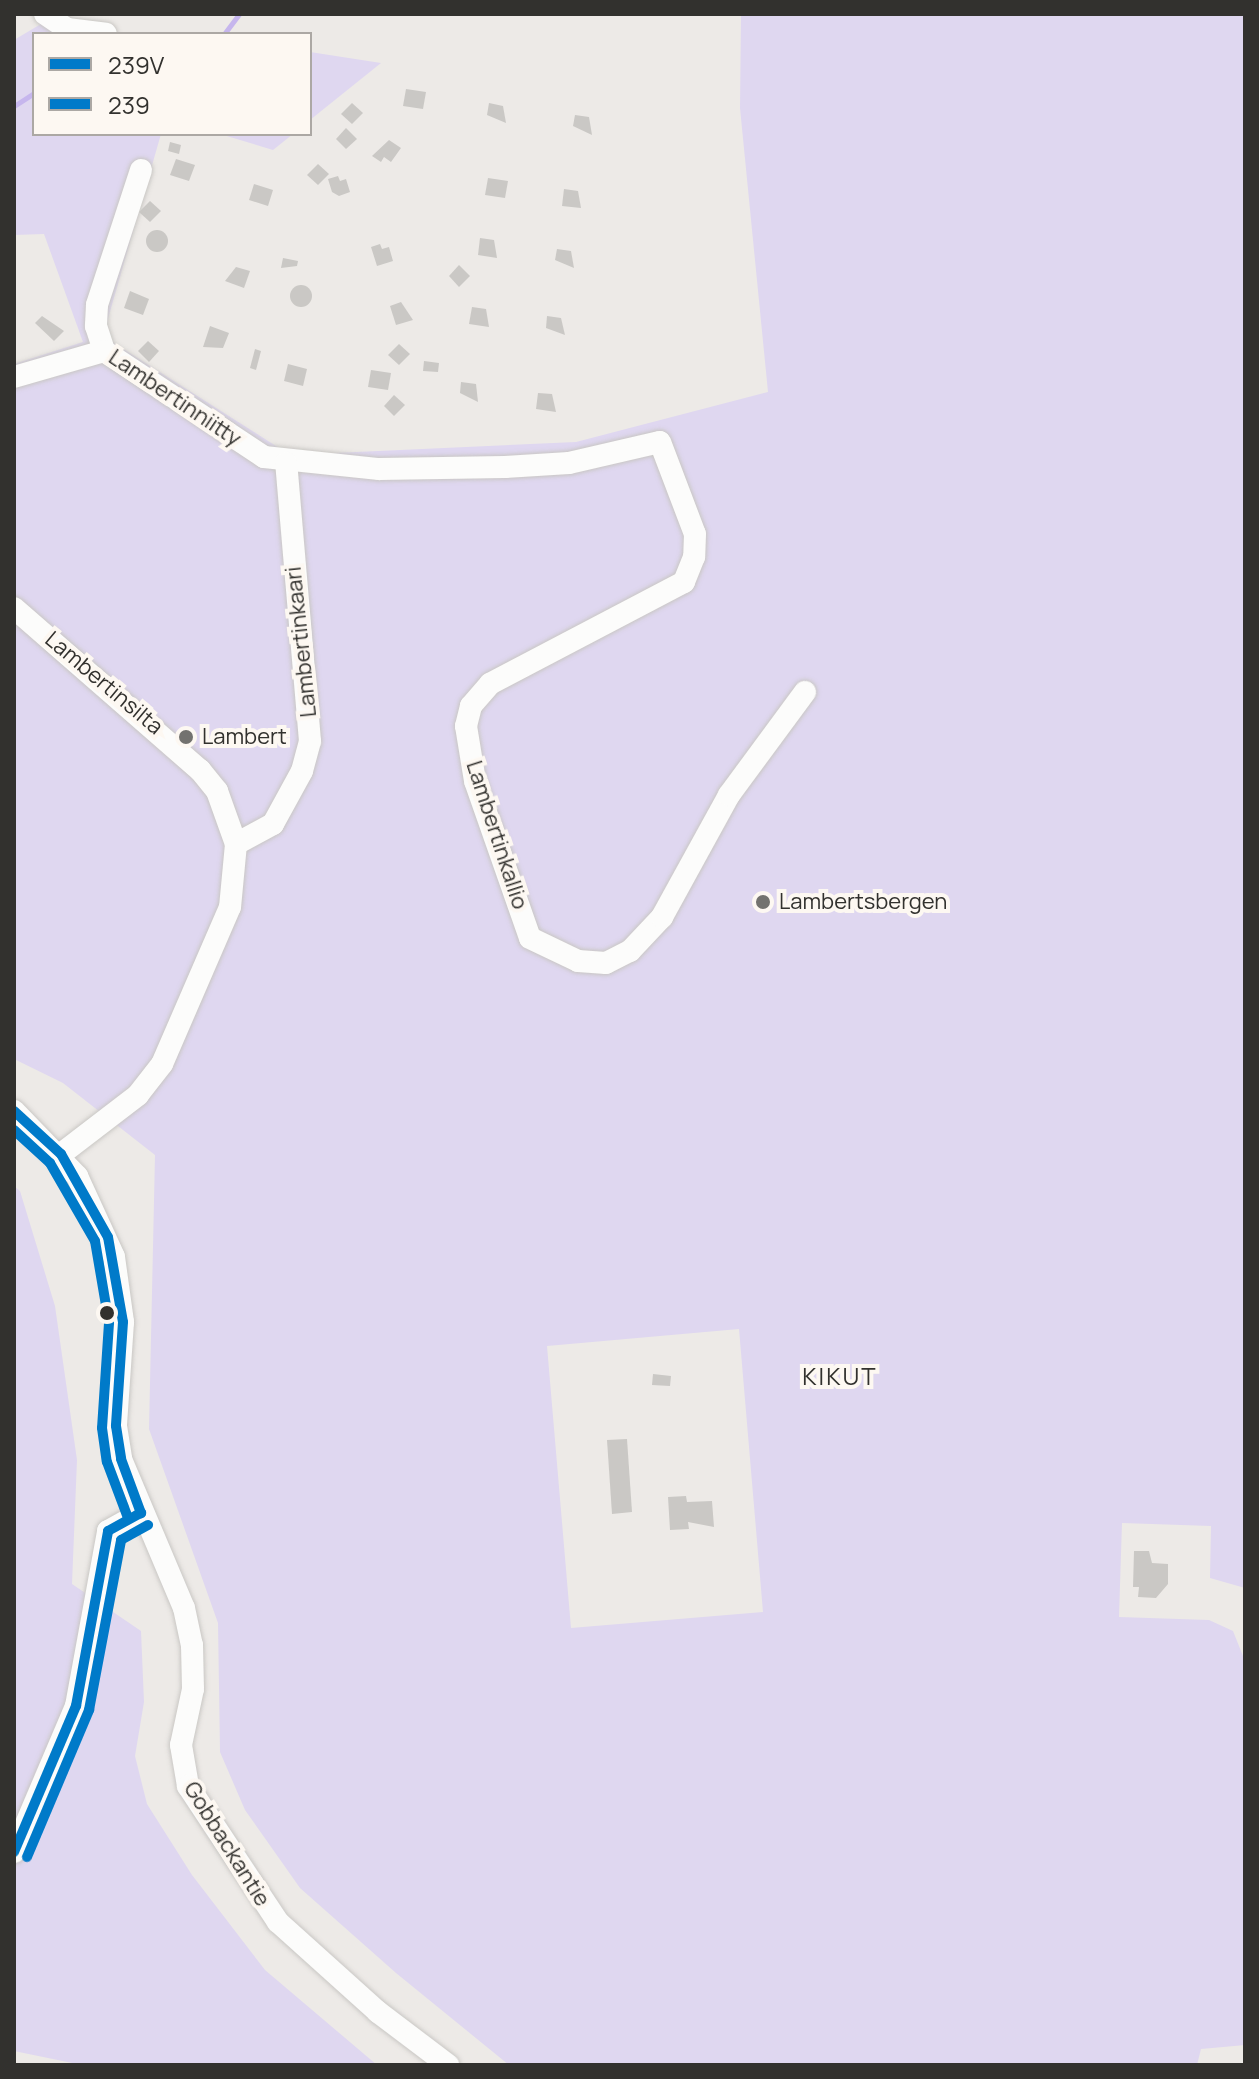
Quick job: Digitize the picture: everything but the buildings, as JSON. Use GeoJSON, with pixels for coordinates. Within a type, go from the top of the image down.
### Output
{"type":"FeatureCollection","features":[{"type":"Feature","properties":{"kind":"street"},"geometry":{"type":"LineString","coordinates":[[45,14],[67,29],[90,32]]}},
{"type":"Feature","properties":{"kind":"street","name":"Lambertinniitty"},"geometry":{"type":"LineString","coordinates":[[141,170],[97,305],[96,326],[104,351],[264,457],[286,463]]}},
{"type":"Feature","properties":{"kind":"street"},"geometry":{"type":"LineString","coordinates":[[14,377],[104,351]]}},
{"type":"Feature","properties":{"kind":"street","name":"Lambertinkallio"},"geometry":{"type":"LineString","coordinates":[[286,463],[379,469],[521,466],[569,463],[660,442],[695,534],[694,557],[684,582],[490,684],[471,706],[466,726],[475,781],[530,938],[578,961],[606,963],[630,951],[662,917],[729,795],[805,692]]}},
{"type":"Feature","properties":{"kind":"street","name":"Lambertinkaari"},"geometry":{"type":"LineString","coordinates":[[236,844],[273,824],[302,771],[310,741],[286,463]]}},
{"type":"Feature","properties":{"kind":"street","name":"Lambertinsilta"},"geometry":{"type":"LineString","coordinates":[[14,608],[200,770],[217,791],[236,844]]}},
{"type":"Feature","properties":{"kind":"street"},"geometry":{"type":"LineString","coordinates":[[61,1154],[138,1095],[162,1064],[230,907],[236,844]]}},
{"type":"Feature","properties":{"kind":"street","name":"Gobbackantie"},"geometry":{"type":"LineString","coordinates":[[14,1111],[61,1154],[90,1198],[116,1268],[123,1322],[116,1426],[121,1459],[141,1513],[184,1608],[192,1645],[193,1689],[181,1745],[188,1786],[278,1922],[378,2012],[448,2065]]}},
{"type":"Feature","properties":{"kind":"street"},"geometry":{"type":"LineString","coordinates":[[14,1852],[76,1706],[108,1531],[141,1513]]}},
{"type":"Feature","properties":{"kind":"shaded area"},"geometry":{"type":"Polygon","coordinates":[[[741,14],[1245,14],[1245,1588],[1210,1578],[1211,1526],[1122,1523],[1119,1617],[1209,1620],[1233,1631],[1245,1661],[1245,2045],[1201,2049],[1197,2065],[509,2065],[396,1973],[300,1888],[245,1810],[220,1752],[218,1623],[149,1429],[155,1155],[63,1083],[14,1059],[14,364],[83,342],[44,234],[14,235],[14,40],[46,21],[52,32],[32,32],[32,136],[160,136],[103,336],[290,455],[576,442],[768,392],[740,108],[741,14]],[[739,1329],[547,1346],[571,1628],[763,1612],[739,1329]]]}},
{"type":"Feature","properties":{"kind":"shaded area"},"geometry":{"type":"Polygon","coordinates":[[[312,52],[381,63],[312,118],[312,52]]]}},
{"type":"Feature","properties":{"kind":"shaded area"},"geometry":{"type":"Polygon","coordinates":[[[227,136],[290,136],[273,150],[227,136]]]}},
{"type":"Feature","properties":{"kind":"shaded area"},"geometry":{"type":"Polygon","coordinates":[[[14,1186],[20,1191],[55,1306],[77,1460],[72,1584],[141,1631],[144,1702],[135,1756],[147,1804],[192,1875],[265,1970],[377,2065],[82,2065],[14,2051],[14,1186]]]}},
{"type":"Feature","properties":{"kind":"waterway"},"geometry":{"type":"LineString","coordinates":[[226,32],[239,14]]}},
{"type":"Feature","properties":{"kind":"waterway"},"geometry":{"type":"LineString","coordinates":[[14,106],[32,94]]}},
{"type":"Feature","properties":{"kind":"transit line","name":"239V"},"geometry":{"type":"LineString","coordinates":[[14,1111],[61,1154],[108,1237],[123,1322],[116,1426],[121,1459],[141,1513]]}},
{"type":"Feature","properties":{"kind":"transit line","name":"239"},"geometry":{"type":"LineString","coordinates":[[14,1130],[50,1163],[95,1241],[109,1323],[102,1428],[107,1462],[128,1518]]}},
{"type":"Feature","properties":{"kind":"transit line","name":"239V"},"geometry":{"type":"LineString","coordinates":[[14,1852],[76,1706],[108,1531],[141,1513]]}},
{"type":"Feature","properties":{"kind":"transit line","name":"239"},"geometry":{"type":"LineString","coordinates":[[27,1857],[89,1710],[121,1540],[148,1525]]}},
{"type":"Feature","properties":{"kind":"place","name":"Lambert"},"geometry":{"type":"Point","coordinates":[186,737]}},
{"type":"Feature","properties":{"kind":"place","name":"Lambertsbergen"},"geometry":{"type":"Point","coordinates":[763,902]}},
{"type":"Feature","properties":{"kind":"district","name":"KIKUT"},"geometry":{"type":"Point","coordinates":[840,1376]}}]}
